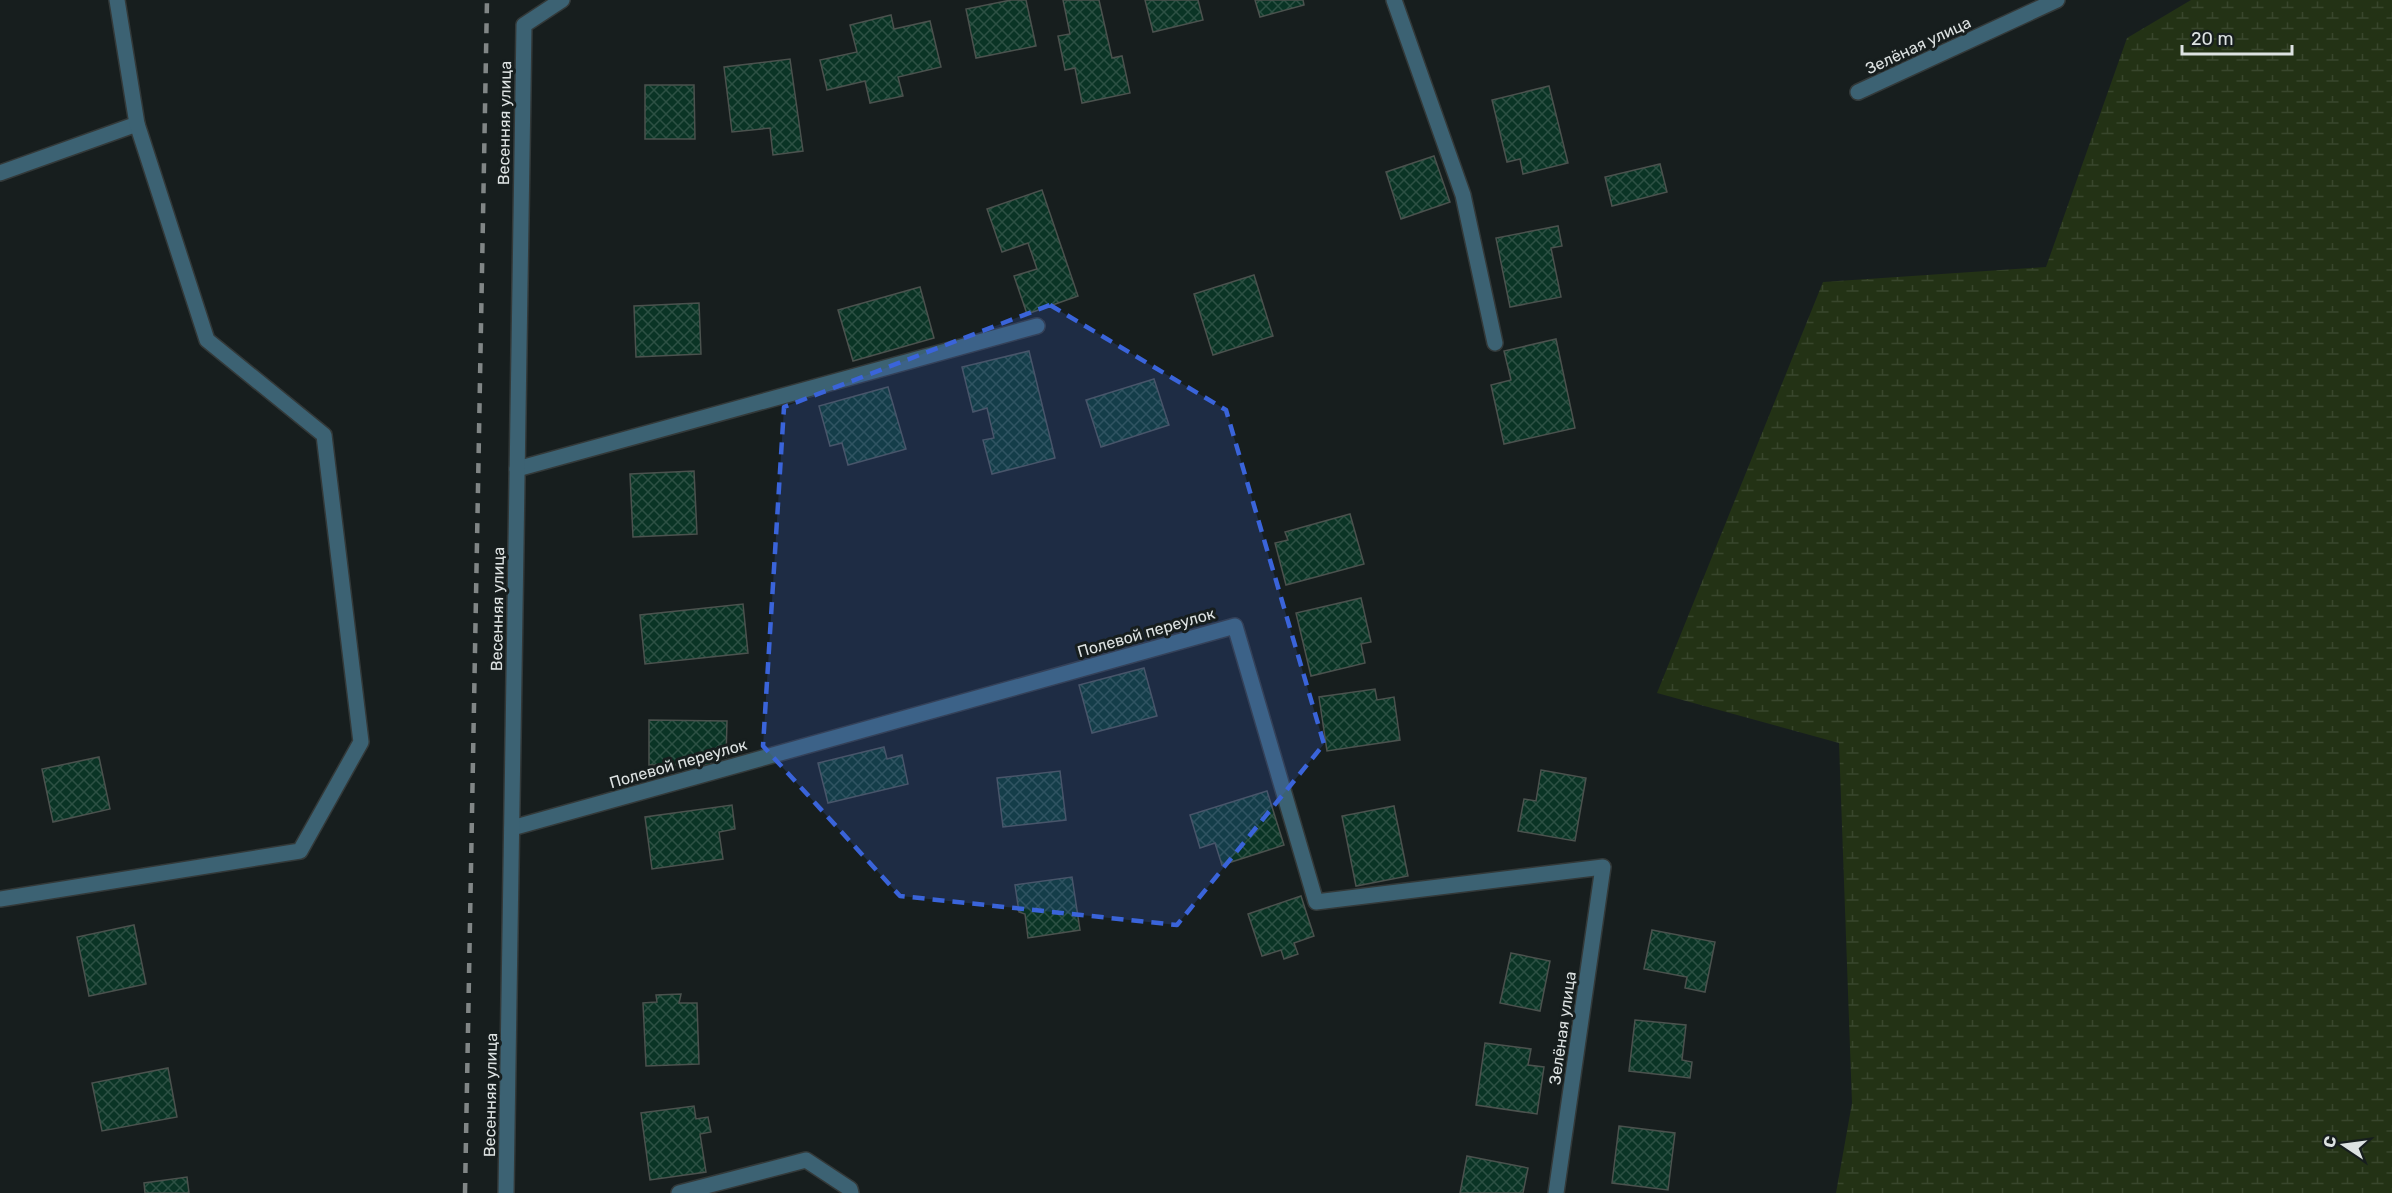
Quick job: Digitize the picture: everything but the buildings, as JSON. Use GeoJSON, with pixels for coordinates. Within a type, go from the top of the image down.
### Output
{"type":"FeatureCollection","features":[{"type":"Feature","properties":{"kind":"street"},"geometry":{"type":"LineString","coordinates":[[0,899],[300,851],[361,742],[324,435],[207,340],[137,124],[117,0]]}},
{"type":"Feature","properties":{"kind":"street","name":"Весенняя улица"},"geometry":{"type":"LineString","coordinates":[[506,1193],[524,25],[562,0]]}},
{"type":"Feature","properties":{"kind":"street"},"geometry":{"type":"LineString","coordinates":[[1394,0],[1463,195],[1495,343]]}},
{"type":"Feature","properties":{"kind":"street","name":"Зелёная улица"},"geometry":{"type":"LineString","coordinates":[[1858,92],[2057,0]]}},
{"type":"Feature","properties":{"kind":"street"},"geometry":{"type":"LineString","coordinates":[[0,173],[137,124]]}},
{"type":"Feature","properties":{"kind":"street"},"geometry":{"type":"LineString","coordinates":[[517,469],[1037,326]]}},
{"type":"Feature","properties":{"kind":"street","name":"Полевой переулок"},"geometry":{"type":"LineString","coordinates":[[512,828],[1235,626],[1316,902],[1603,867]]}},
{"type":"Feature","properties":{"kind":"street","name":"Зелёная улица"},"geometry":{"type":"LineString","coordinates":[[1556,1193],[1603,867]]}},
{"type":"Feature","properties":{"kind":"street"},"geometry":{"type":"LineString","coordinates":[[679,1193],[806,1160],[850,1189],[851,1193]]}},
{"type":"Feature","properties":{"kind":"highlighted area"},"geometry":{"type":"Polygon","coordinates":[[[1050,305],[1226,410],[1324,744],[1177,925],[900,896],[763,746],[784,407],[1050,305]]]}},
{"type":"Feature","properties":{"kind":"green space"},"geometry":{"type":"Polygon","coordinates":[[[2191,0],[2392,0],[2392,1193],[1836,1193],[1852,1103],[1839,743],[1657,693],[1823,282],[2046,267],[2127,38],[2191,0]]]}},
{"type":"Feature","properties":{"kind":"railway"},"geometry":{"type":"LineString","coordinates":[[465,1193],[487,0]]}}]}
